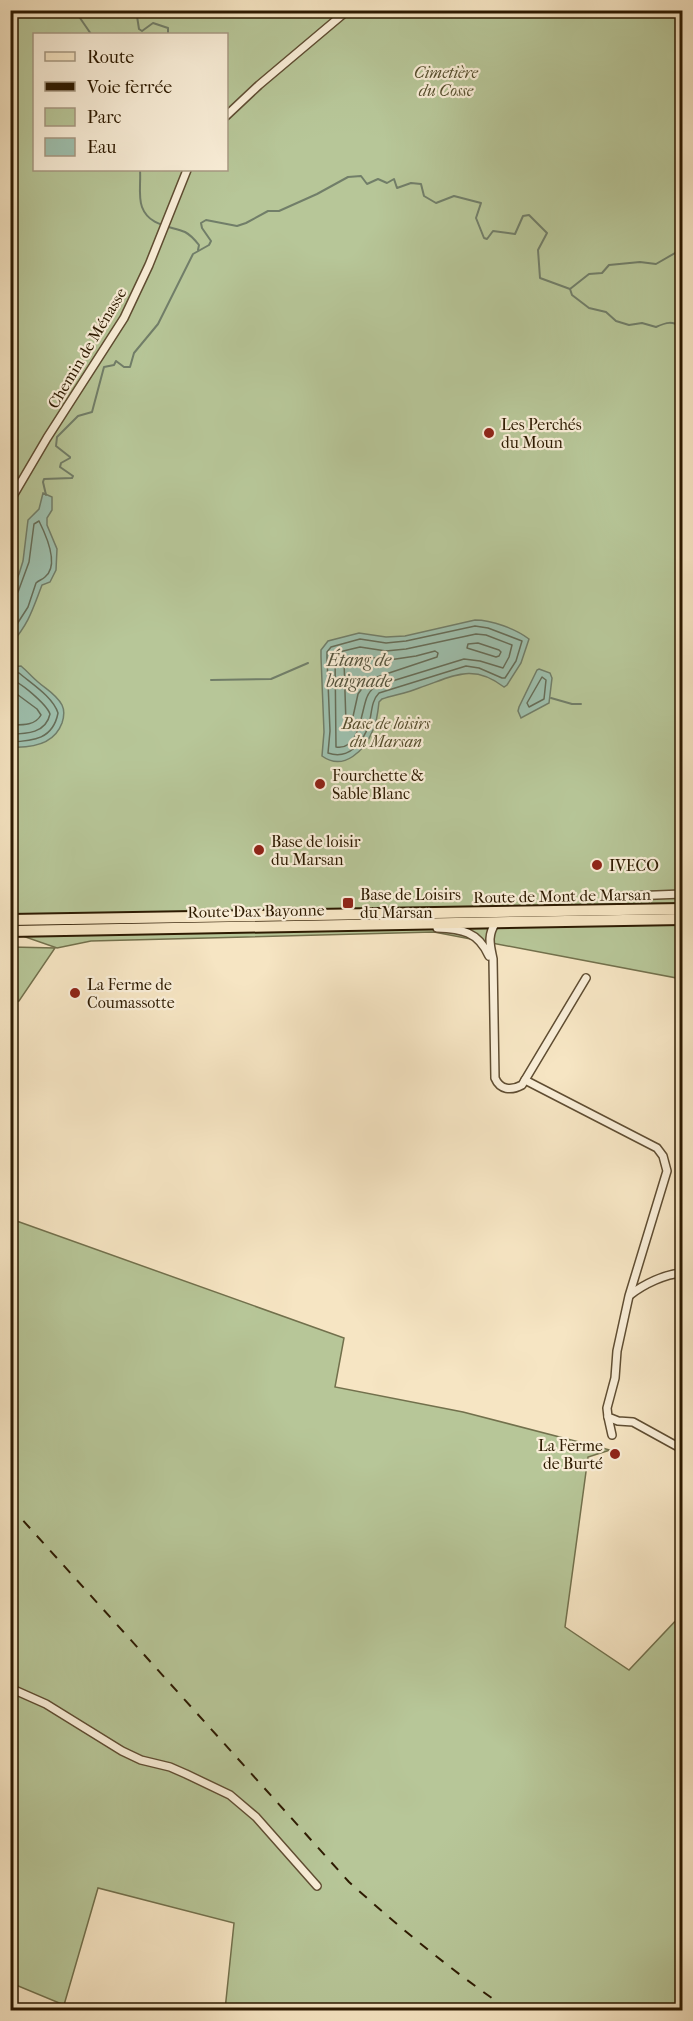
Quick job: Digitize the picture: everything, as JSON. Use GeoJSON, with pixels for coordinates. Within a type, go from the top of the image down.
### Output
{"type":"FeatureCollection","features":[{"type":"Feature","properties":{"kind":"main road","name":"Route de Mont de Marsan"},"geometry":{"type":"LineString","coordinates":[[10,920],[682,909]]}},
{"type":"Feature","properties":{"kind":"main road","name":"Route Dax Bayonne"},"geometry":{"type":"LineString","coordinates":[[10,931],[682,919]]}},
{"type":"Feature","properties":{"kind":"street"},"geometry":{"type":"LineString","coordinates":[[228,114],[348,10]]}},
{"type":"Feature","properties":{"kind":"street","name":"Chemin de Ménasse"},"geometry":{"type":"LineString","coordinates":[[10,501],[47,438],[124,318],[135,297],[187,171]]}},
{"type":"Feature","properties":{"kind":"street"},"geometry":{"type":"LineString","coordinates":[[606,897],[682,894]]}},
{"type":"Feature","properties":{"kind":"street"},"geometry":{"type":"LineString","coordinates":[[496,922],[488,938],[493,959],[495,1078],[506,1089],[519,1086],[525,1080],[586,978]]}},
{"type":"Feature","properties":{"kind":"street"},"geometry":{"type":"LineString","coordinates":[[356,924],[463,930],[486,948],[493,970]]}},
{"type":"Feature","properties":{"kind":"street"},"geometry":{"type":"LineString","coordinates":[[525,1080],[657,1148],[663,1156],[667,1171],[629,1296],[617,1351],[615,1378],[607,1408],[612,1435]]}},
{"type":"Feature","properties":{"kind":"street"},"geometry":{"type":"LineString","coordinates":[[629,1296],[636,1290],[662,1278],[682,1273]]}},
{"type":"Feature","properties":{"kind":"street"},"geometry":{"type":"LineString","coordinates":[[608,1417],[633,1422],[682,1449]]}},
{"type":"Feature","properties":{"kind":"street"},"geometry":{"type":"LineString","coordinates":[[10,1688],[45,1704],[132,1756],[186,1774],[230,1795],[256,1817],[317,1886]]}},
{"type":"Feature","properties":{"kind":"green space"},"geometry":{"type":"Polygon","coordinates":[[[11,11],[682,11],[682,979],[434,932],[91,941],[57,948],[11,932],[11,11]]]}},
{"type":"Feature","properties":{"kind":"green space"},"geometry":{"type":"Polygon","coordinates":[[[11,947],[55,948],[19,1001],[11,1006],[11,947]]]}},
{"type":"Feature","properties":{"kind":"green space"},"geometry":{"type":"Polygon","coordinates":[[[11,1219],[344,1338],[335,1387],[463,1412],[610,1450],[588,1457],[565,1627],[629,1670],[682,1614],[682,2010],[225,2010],[234,1923],[98,1888],[64,2005],[11,1983],[11,1219]]]}},
{"type":"Feature","properties":{"kind":"water"},"geometry":{"type":"Polygon","coordinates":[[[43,493],[52,497],[52,510],[47,518],[47,525],[57,549],[56,570],[50,582],[42,585],[33,610],[11,644],[11,593],[23,561],[28,520],[39,509],[43,493]]]}},
{"type":"Feature","properties":{"kind":"water","name":"Étang de baignade"},"geometry":{"type":"Polygon","coordinates":[[[475,620],[504,626],[529,639],[521,663],[507,685],[504,687],[482,675],[462,674],[382,699],[379,702],[374,727],[365,745],[359,751],[346,760],[338,762],[322,756],[324,732],[321,650],[328,641],[359,633],[386,637],[405,636],[475,620]]]}},
{"type":"Feature","properties":{"kind":"water"},"geometry":{"type":"Polygon","coordinates":[[[21,666],[60,701],[64,716],[58,730],[47,741],[33,746],[11,747],[11,667],[21,666]]]}},
{"type":"Feature","properties":{"kind":"water"},"geometry":{"type":"Polygon","coordinates":[[[539,669],[550,673],[552,678],[549,703],[521,718],[519,707],[539,669]]]}},
{"type":"Feature","properties":{"kind":"waterway"},"geometry":{"type":"LineString","coordinates":[[82,10],[80,18],[90,33]]}},
{"type":"Feature","properties":{"kind":"waterway"},"geometry":{"type":"LineString","coordinates":[[136,10],[139,29],[142,31],[153,23],[168,28],[168,33]]}},
{"type":"Feature","properties":{"kind":"waterway"},"geometry":{"type":"LineString","coordinates":[[140,171],[140,199],[145,213],[155,222],[185,232],[199,245],[198,250]]}},
{"type":"Feature","properties":{"kind":"waterway"},"geometry":{"type":"LineString","coordinates":[[46,495],[44,479],[72,478],[73,476],[60,467],[61,463],[70,457],[56,446],[57,437],[78,416],[92,412],[104,367],[114,365],[116,361],[124,367],[130,367],[134,353],[158,324],[193,254],[209,245],[211,241],[201,223],[206,220],[237,226],[268,211],[279,211],[348,177],[361,176],[367,184],[378,179],[387,183],[394,179],[397,188],[411,183],[421,184],[424,196],[436,203],[454,196],[481,203],[476,218],[484,238],[487,239],[493,231],[515,234],[523,216],[529,215],[547,233],[538,250],[540,278],[570,289],[572,295],[589,308],[606,312],[616,321],[629,325],[642,323],[656,327],[672,323],[682,327]]}},
{"type":"Feature","properties":{"kind":"waterway"},"geometry":{"type":"LineString","coordinates":[[570,289],[589,274],[602,273],[609,265],[640,262],[656,264],[682,249]]}},
{"type":"Feature","properties":{"kind":"waterway"},"geometry":{"type":"LineString","coordinates":[[211,680],[271,679],[308,663]]}},
{"type":"Feature","properties":{"kind":"waterway"},"geometry":{"type":"LineString","coordinates":[[551,698],[581,704]]}},
{"type":"Feature","properties":{"kind":"railway"},"geometry":{"type":"LineString","coordinates":[[10,1506],[349,1882],[427,1949],[509,2010]]}},
{"type":"Feature","properties":{"kind":"place","name":"Les Perchés du Moun"},"geometry":{"type":"Point","coordinates":[489,433]}},
{"type":"Feature","properties":{"kind":"place","name":"Fourchette & Sable Blanc"},"geometry":{"type":"Point","coordinates":[320,784]}},
{"type":"Feature","properties":{"kind":"place","name":"Base de loisir du Marsan"},"geometry":{"type":"Point","coordinates":[259,850]}},
{"type":"Feature","properties":{"kind":"place","name":"IVECO"},"geometry":{"type":"Point","coordinates":[597,865]}},
{"type":"Feature","properties":{"kind":"place","name":"Base de Loisirs du Marsan"},"geometry":{"type":"Point","coordinates":[348,903]}},
{"type":"Feature","properties":{"kind":"place","name":"La Ferme de Coumassotte"},"geometry":{"type":"Point","coordinates":[75,993]}},
{"type":"Feature","properties":{"kind":"place","name":"La Ferme de Burté"},"geometry":{"type":"Point","coordinates":[615,1454]}},
{"type":"Feature","properties":{"kind":"park label","name":"Cimetière du Cosse"},"geometry":{"type":"Point","coordinates":[446,81]}},
{"type":"Feature","properties":{"kind":"park label","name":"Base de loisirs du Marsan"},"geometry":{"type":"Point","coordinates":[386,732]}}]}
